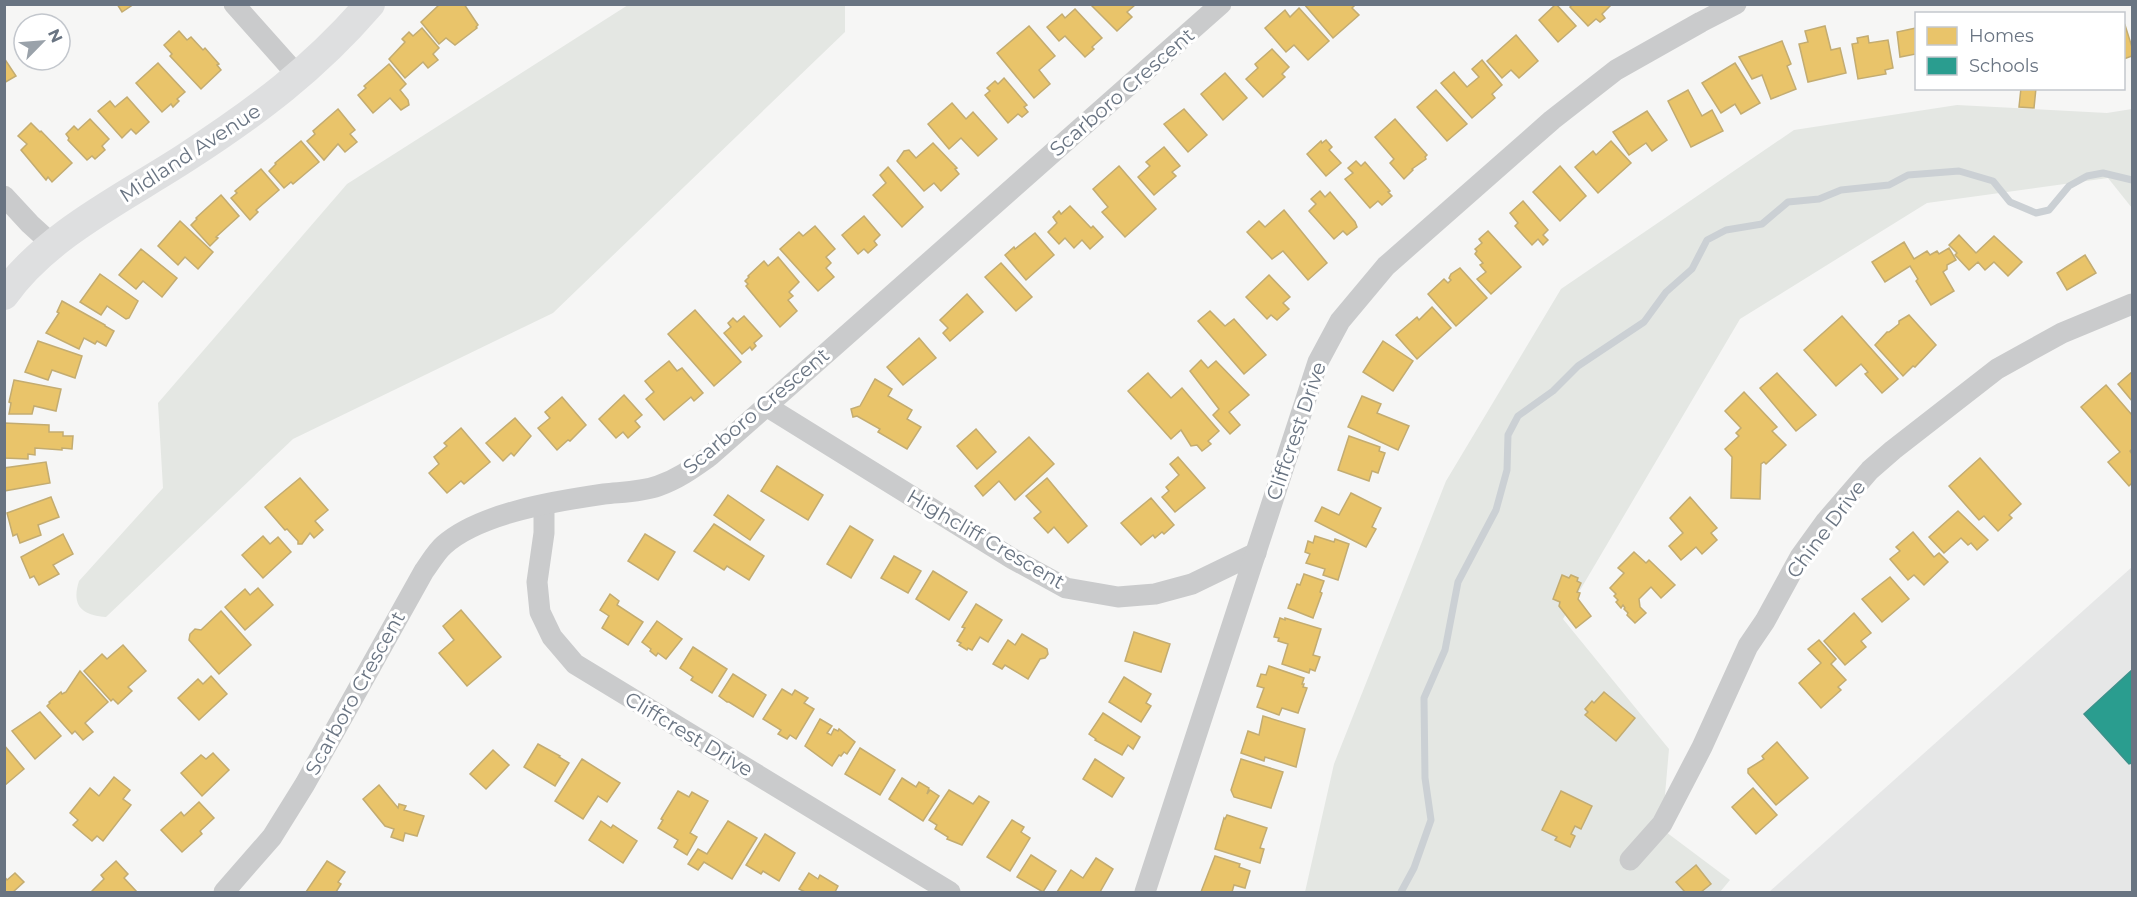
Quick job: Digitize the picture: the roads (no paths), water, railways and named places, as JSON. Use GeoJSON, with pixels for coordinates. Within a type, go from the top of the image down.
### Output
{"type":"FeatureCollection","features":[{"type":"Feature","properties":{"kind":"street"},"geometry":{"type":"LineString","coordinates":[[234,4],[299,77]]}},
{"type":"Feature","properties":{"kind":"street","name":"Midland Avenue"},"geometry":{"type":"LineString","coordinates":[[4,295],[33,262],[53,245],[108,206],[262,107],[328,50],[370,4]]}},
{"type":"Feature","properties":{"kind":"street","name":"Scarboro Crescent"},"geometry":{"type":"LineString","coordinates":[[224,892],[272,837],[305,784],[424,571],[443,546],[471,526],[503,514],[575,498],[639,491],[659,486],[684,475],[710,456],[1221,4]]}},
{"type":"Feature","properties":{"kind":"street","name":"Cliffcrest Drive"},"geometry":{"type":"LineString","coordinates":[[1145,892],[1318,362],[1340,321],[1386,266],[1552,120],[1606,77],[1736,4]]}},
{"type":"Feature","properties":{"kind":"street"},"geometry":{"type":"LineString","coordinates":[[4,196],[53,245]]}},
{"type":"Feature","properties":{"kind":"street","name":"Chine Drive"},"geometry":{"type":"LineString","coordinates":[[1630,860],[1662,824],[1702,747],[1748,646],[1765,621],[1800,557],[1826,521],[1870,470],[1997,369],[2062,333],[2133,304]]}},
{"type":"Feature","properties":{"kind":"street","name":"Highcliff Crescent"},"geometry":{"type":"LineString","coordinates":[[766,406],[1013,559],[1066,588],[1118,597],[1155,594],[1192,584],[1256,553]]}},
{"type":"Feature","properties":{"kind":"street","name":"Cliffcrest Drive"},"geometry":{"type":"LineString","coordinates":[[544,506],[544,533],[537,582],[540,612],[552,637],[575,664],[950,892]]}},
{"type":"Feature","properties":{"kind":"waterway"},"geometry":{"type":"LineString","coordinates":[[1401,892],[1414,868],[1431,820],[1425,778],[1424,698],[1445,650],[1458,582],[1496,510],[1507,470],[1508,435],[1518,416],[1553,391],[1578,366],[1644,322],[1666,292],[1692,269],[1707,240],[1726,230],[1762,224],[1788,202],[1819,199],[1841,190],[1889,185],[1908,175],[1959,171],[1993,181],[2010,202],[2036,213],[2049,210],[2069,186],[2087,176],[2103,173],[2132,180]]}}]}
